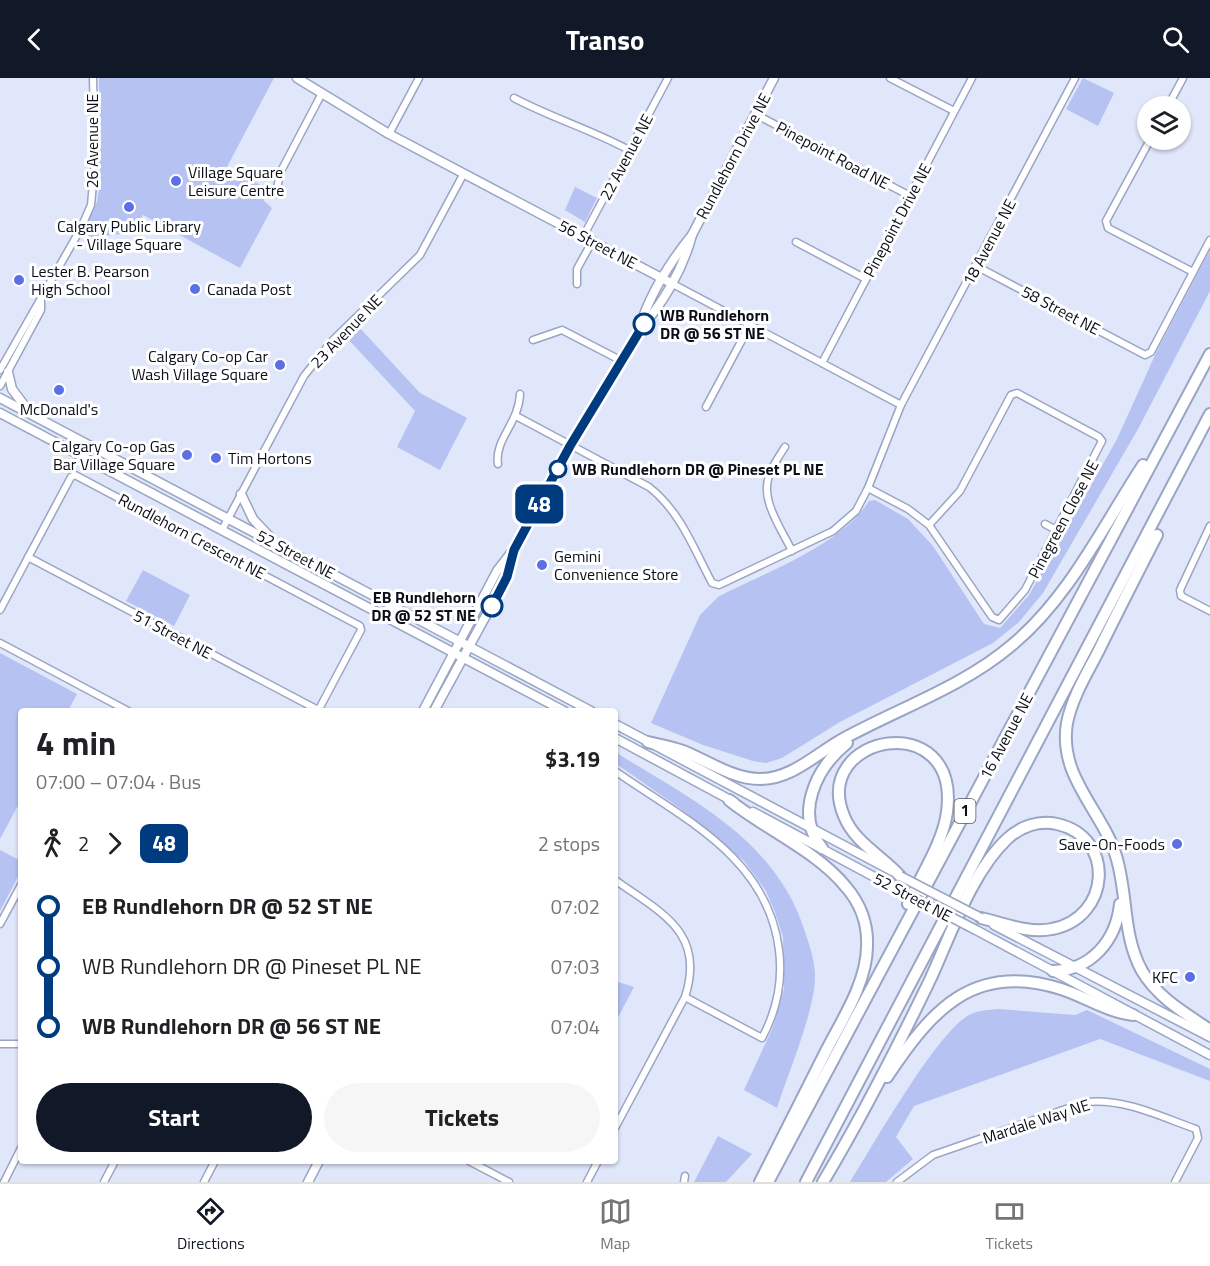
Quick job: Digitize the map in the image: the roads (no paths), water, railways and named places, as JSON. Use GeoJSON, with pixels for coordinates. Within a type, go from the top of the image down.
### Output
{"type":"FeatureCollection","features":[{"type":"Feature","properties":{"kind":"highway","name":"16 Avenue NE"},"geometry":{"type":"LineString","coordinates":[[768,1182],[1162,440],[1210,354]]}},
{"type":"Feature","properties":{"kind":"highway","name":"16 Avenue NE"},"geometry":{"type":"LineString","coordinates":[[806,1182],[1210,414]]}},
{"type":"Feature","properties":{"kind":"highway"},"geometry":{"type":"LineString","coordinates":[[648,742],[680,750],[741,776],[762,779],[789,772],[863,729],[971,673],[1007,650],[1030,629],[1061,592],[1143,463],[1162,440]]}},
{"type":"Feature","properties":{"kind":"highway"},"geometry":{"type":"LineString","coordinates":[[1178,478],[1167,513],[1077,695],[1067,725],[1066,745],[1072,772],[1113,847],[1122,886],[1130,943],[1143,972],[1166,999],[1210,1030]]}},
{"type":"Feature","properties":{"kind":"highway"},"geometry":{"type":"LineString","coordinates":[[822,848],[814,839],[809,806],[816,781],[834,754],[863,729]]}},
{"type":"Feature","properties":{"kind":"highway"},"geometry":{"type":"LineString","coordinates":[[848,1030],[941,834],[947,813],[946,785],[939,766],[919,748],[894,742],[875,746],[860,754],[843,777],[840,795],[843,815],[852,830],[900,876]]}},
{"type":"Feature","properties":{"kind":"highway"},"geometry":{"type":"LineString","coordinates":[[729,800],[822,864],[840,880],[859,906],[867,937],[866,957],[855,991],[760,1182]]}},
{"type":"Feature","properties":{"kind":"highway"},"geometry":{"type":"LineString","coordinates":[[823,1182],[875,1091],[972,892],[995,854],[1008,838],[1032,824],[1060,825],[1084,839],[1098,865],[1099,883],[1092,903],[1078,919],[1059,927],[1041,930],[981,918]]}},
{"type":"Feature","properties":{"kind":"highway"},"geometry":{"type":"LineString","coordinates":[[1053,971],[1076,968],[1090,960],[1110,936],[1118,917],[1122,886]]}},
{"type":"Feature","properties":{"kind":"highway"},"geometry":{"type":"LineString","coordinates":[[875,1091],[934,1015],[952,1000],[986,985],[1021,981],[1041,983],[1070,992],[1118,1013],[1133,1015]]}},
{"type":"Feature","properties":{"kind":"main road","name":"56 Street NE"},"geometry":{"type":"LineString","coordinates":[[297,78],[321,95],[389,134],[584,235],[667,281]]}},
{"type":"Feature","properties":{"kind":"main road","name":"Rundlehorn Drive NE"},"geometry":{"type":"LineString","coordinates":[[424,708],[452,652],[497,571],[514,550],[570,446],[639,330],[645,311],[667,281],[678,251],[692,235],[774,78]]}},
{"type":"Feature","properties":{"kind":"main road"},"geometry":{"type":"LineString","coordinates":[[4,371],[12,389],[32,416]]}},
{"type":"Feature","properties":{"kind":"main road","name":"52 Street NE"},"geometry":{"type":"LineString","coordinates":[[0,398],[585,708]]}},
{"type":"Feature","properties":{"kind":"main road","name":"52 Street NE"},"geometry":{"type":"LineString","coordinates":[[0,413],[558,708]]}},
{"type":"Feature","properties":{"kind":"main road"},"geometry":{"type":"LineString","coordinates":[[241,494],[253,519],[277,544]]}},
{"type":"Feature","properties":{"kind":"main road","name":"Rundlehorn Drive NE"},"geometry":{"type":"LineString","coordinates":[[436,708],[507,577],[514,550]]}},
{"type":"Feature","properties":{"kind":"main road","name":"52 Street NE"},"geometry":{"type":"LineString","coordinates":[[618,726],[900,876],[1210,1037]]}},
{"type":"Feature","properties":{"kind":"main road","name":"52 Street NE"},"geometry":{"type":"LineString","coordinates":[[618,740],[1210,1055]]}},
{"type":"Feature","properties":{"kind":"main road"},"geometry":{"type":"LineString","coordinates":[[308,1182],[317,1164]]}},
{"type":"Feature","properties":{"kind":"street","name":"26 Avenue NE"},"geometry":{"type":"LineString","coordinates":[[0,386],[4,371],[41,310],[42,299],[91,205],[95,162],[93,78]]}},
{"type":"Feature","properties":{"kind":"street"},"geometry":{"type":"LineString","coordinates":[[389,134],[418,78]]}},
{"type":"Feature","properties":{"kind":"street","name":"22 Avenue NE"},"geometry":{"type":"LineString","coordinates":[[584,235],[668,78]]}},
{"type":"Feature","properties":{"kind":"street"},"geometry":{"type":"LineString","coordinates":[[890,78],[954,111]]}},
{"type":"Feature","properties":{"kind":"street","name":"Pinepoint Drive NE"},"geometry":{"type":"LineString","coordinates":[[822,363],[972,78]]}},
{"type":"Feature","properties":{"kind":"street","name":"18 Avenue NE"},"geometry":{"type":"LineString","coordinates":[[570,446],[649,487],[665,499],[675,511],[712,583],[719,585],[845,523],[856,511],[868,488],[901,405],[1076,78]]}},
{"type":"Feature","properties":{"kind":"street"},"geometry":{"type":"LineString","coordinates":[[1173,96],[1183,78]]}},
{"type":"Feature","properties":{"kind":"street"},"geometry":{"type":"LineString","coordinates":[[276,194],[280,173],[321,95]]}},
{"type":"Feature","properties":{"kind":"street"},"geometry":{"type":"LineString","coordinates":[[514,98],[554,119],[602,136],[630,150]]}},
{"type":"Feature","properties":{"kind":"street","name":"Pinepoint Road NE"},"geometry":{"type":"LineString","coordinates":[[755,114],[910,196]]}},
{"type":"Feature","properties":{"kind":"street"},"geometry":{"type":"LineString","coordinates":[[1145,150],[1106,221],[1108,228],[1193,272],[1210,240]]}},
{"type":"Feature","properties":{"kind":"street","name":"23 Avenue NE"},"geometry":{"type":"LineString","coordinates":[[222,530],[304,376],[331,342],[420,255],[464,173]]}},
{"type":"Feature","properties":{"kind":"street"},"geometry":{"type":"LineString","coordinates":[[577,284],[577,269],[592,240]]}},
{"type":"Feature","properties":{"kind":"street"},"geometry":{"type":"LineString","coordinates":[[796,242],[866,279]]}},
{"type":"Feature","properties":{"kind":"street","name":"58 Street NE"},"geometry":{"type":"LineString","coordinates":[[976,266],[1145,355],[1151,352],[1193,272]]}},
{"type":"Feature","properties":{"kind":"street","name":"56 Street NE"},"geometry":{"type":"LineString","coordinates":[[667,281],[901,405]]}},
{"type":"Feature","properties":{"kind":"street"},"geometry":{"type":"LineString","coordinates":[[706,407],[750,325]]}},
{"type":"Feature","properties":{"kind":"street"},"geometry":{"type":"LineString","coordinates":[[533,340],[562,330],[620,360]]}},
{"type":"Feature","properties":{"kind":"street","name":"Pinegreen Close NE"},"geometry":{"type":"LineString","coordinates":[[868,488],[908,509],[929,525],[992,617],[999,620],[1019,601],[1102,441],[1100,437],[1017,393],[1011,395],[960,491],[946,510],[929,525]]}},
{"type":"Feature","properties":{"kind":"street"},"geometry":{"type":"LineString","coordinates":[[498,464],[496,453],[519,409],[520,394]]}},
{"type":"Feature","properties":{"kind":"street"},"geometry":{"type":"LineString","coordinates":[[516,416],[570,446]]}},
{"type":"Feature","properties":{"kind":"street"},"geometry":{"type":"LineString","coordinates":[[784,447],[768,477],[766,491],[772,511],[792,551]]}},
{"type":"Feature","properties":{"kind":"street","name":"Rundlehorn Crescent NE"},"geometry":{"type":"LineString","coordinates":[[0,610],[71,477],[75,475],[360,626],[361,630],[320,708]]}},
{"type":"Feature","properties":{"kind":"street"},"geometry":{"type":"LineString","coordinates":[[1045,524],[1056,531]]}},
{"type":"Feature","properties":{"kind":"street"},"geometry":{"type":"LineString","coordinates":[[1210,526],[1180,590],[1181,596],[1210,611]]}},
{"type":"Feature","properties":{"kind":"street","name":"51 Street NE"},"geometry":{"type":"LineString","coordinates":[[28,557],[312,708]]}},
{"type":"Feature","properties":{"kind":"street"},"geometry":{"type":"LineString","coordinates":[[0,643],[122,708]]}},
{"type":"Feature","properties":{"kind":"street"},"geometry":{"type":"LineString","coordinates":[[618,773],[730,853],[752,877],[767,901],[777,930],[781,960],[780,990],[772,1019],[762,1038],[685,997]]}},
{"type":"Feature","properties":{"kind":"street"},"geometry":{"type":"LineString","coordinates":[[618,882],[672,921],[685,937],[690,952],[692,976],[685,997],[618,1122]]}},
{"type":"Feature","properties":{"kind":"street"},"geometry":{"type":"LineString","coordinates":[[0,924],[18,891]]}},
{"type":"Feature","properties":{"kind":"street"},"geometry":{"type":"LineString","coordinates":[[0,1044],[18,1044]]}},
{"type":"Feature","properties":{"kind":"street","name":"Mardale Way NE"},"geometry":{"type":"LineString","coordinates":[[897,1182],[933,1155],[1086,1102],[1103,1100],[1126,1104],[1196,1130],[1198,1138],[1176,1182]]}},
{"type":"Feature","properties":{"kind":"street"},"geometry":{"type":"LineString","coordinates":[[4,1182],[18,1154]]}},
{"type":"Feature","properties":{"kind":"street"},"geometry":{"type":"LineString","coordinates":[[104,1182],[113,1164]]}},
{"type":"Feature","properties":{"kind":"street"},"geometry":{"type":"LineString","coordinates":[[204,1182],[213,1164]]}},
{"type":"Feature","properties":{"kind":"street"},"geometry":{"type":"LineString","coordinates":[[475,1164],[509,1182]]}},
{"type":"Feature","properties":{"kind":"street"},"geometry":{"type":"LineString","coordinates":[[586,1182],[596,1164]]}},
{"type":"Feature","properties":{"kind":"place","name":"Village Square Leisure Centre"},"geometry":{"type":"Point","coordinates":[176,181]}},
{"type":"Feature","properties":{"kind":"place","name":"Calgary Public Library - Village Square"},"geometry":{"type":"Point","coordinates":[129,207]}},
{"type":"Feature","properties":{"kind":"place","name":"Lester B. Pearson High School"},"geometry":{"type":"Point","coordinates":[19,280]}},
{"type":"Feature","properties":{"kind":"place","name":"Canada Post"},"geometry":{"type":"Point","coordinates":[195,289]}},
{"type":"Feature","properties":{"kind":"place","name":"WB Rundlehorn DR @ 56 ST NE"},"geometry":{"type":"Point","coordinates":[644,324]}},
{"type":"Feature","properties":{"kind":"place","name":"Calgary Co-op Car Wash Village Square"},"geometry":{"type":"Point","coordinates":[280,365]}},
{"type":"Feature","properties":{"kind":"place","name":"McDonald's"},"geometry":{"type":"Point","coordinates":[59,390]}},
{"type":"Feature","properties":{"kind":"place","name":"Calgary Co-op Gas Bar Village Square"},"geometry":{"type":"Point","coordinates":[187,455]}},
{"type":"Feature","properties":{"kind":"place","name":"Tim Hortons"},"geometry":{"type":"Point","coordinates":[216,458]}},
{"type":"Feature","properties":{"kind":"place","name":"WB Rundlehorn DR @ Pineset PL NE"},"geometry":{"type":"Point","coordinates":[558,469]}},
{"type":"Feature","properties":{"kind":"place","name":"Gemini Convenience Store"},"geometry":{"type":"Point","coordinates":[542,565]}},
{"type":"Feature","properties":{"kind":"place","name":"EB Rundlehorn DR @ 52 ST NE"},"geometry":{"type":"Point","coordinates":[492,606]}},
{"type":"Feature","properties":{"kind":"place","name":"Save-On-Foods"},"geometry":{"type":"Point","coordinates":[1177,844]}},
{"type":"Feature","properties":{"kind":"place","name":"KFC"},"geometry":{"type":"Point","coordinates":[1190,977]}}]}
